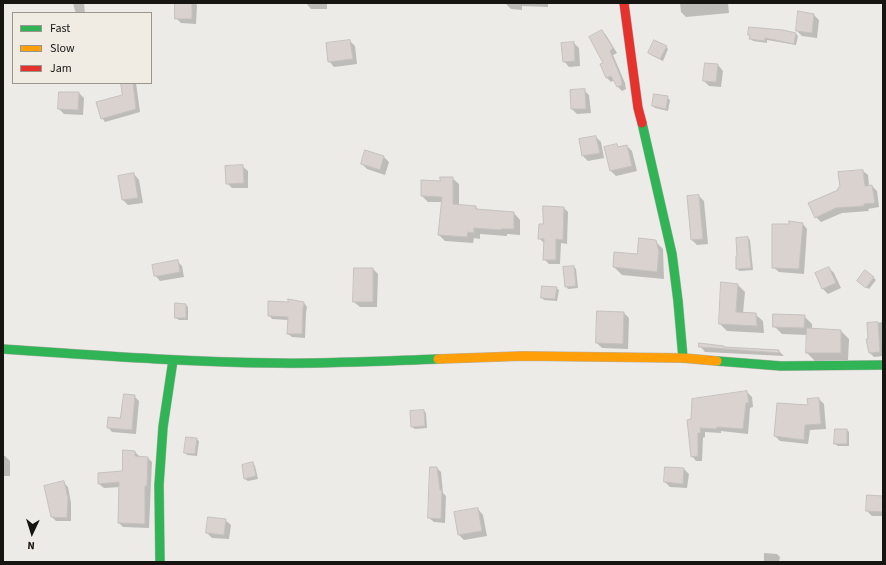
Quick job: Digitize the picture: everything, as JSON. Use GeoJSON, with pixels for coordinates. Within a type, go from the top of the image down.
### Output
{"type":"FeatureCollection","features":[{"type":"Feature","properties":{"kind":"main road"},"geometry":{"type":"LineString","coordinates":[[624,3],[638,108],[672,254],[683,358]]}},
{"type":"Feature","properties":{"kind":"main road"},"geometry":{"type":"LineString","coordinates":[[3,349],[173,360],[275,363],[523,356],[683,358],[781,366],[883,365]]}},
{"type":"Feature","properties":{"kind":"main road"},"geometry":{"type":"LineString","coordinates":[[160,562],[159,485],[163,427],[173,360]]}},
{"type":"Feature","properties":{"kind":"building"},"geometry":{"type":"Polygon","coordinates":[[[175,3],[192,3],[192,19],[175,19],[175,3]]]}},
{"type":"Feature","properties":{"kind":"building"},"geometry":{"type":"Polygon","coordinates":[[[798,11],[814,14],[812,33],[796,31],[798,11]]]}},
{"type":"Feature","properties":{"kind":"building"},"geometry":{"type":"Polygon","coordinates":[[[749,27],[783,30],[796,33],[794,44],[765,38],[765,41],[749,39],[749,27]]]}},
{"type":"Feature","properties":{"kind":"building"},"geometry":{"type":"Polygon","coordinates":[[[602,30],[613,48],[610,51],[621,78],[622,85],[617,87],[611,76],[606,78],[600,64],[603,63],[589,37],[602,30]]]}},
{"type":"Feature","properties":{"kind":"building"},"geometry":{"type":"Polygon","coordinates":[[[350,40],[353,59],[328,62],[326,43],[350,40]]]}},
{"type":"Feature","properties":{"kind":"building"},"geometry":{"type":"Polygon","coordinates":[[[654,40],[667,46],[660,59],[648,53],[654,40]]]}},
{"type":"Feature","properties":{"kind":"building"},"geometry":{"type":"Polygon","coordinates":[[[574,42],[575,61],[563,62],[561,43],[574,42]]]}},
{"type":"Feature","properties":{"kind":"building"},"geometry":{"type":"Polygon","coordinates":[[[705,63],[718,64],[716,82],[703,81],[705,63]]]}},
{"type":"Feature","properties":{"kind":"building"},"geometry":{"type":"Polygon","coordinates":[[[121,84],[133,84],[136,109],[101,119],[96,102],[122,95],[121,84]]]}},
{"type":"Feature","properties":{"kind":"building"},"geometry":{"type":"Polygon","coordinates":[[[585,89],[586,109],[571,109],[570,90],[585,89]]]}},
{"type":"Feature","properties":{"kind":"building"},"geometry":{"type":"Polygon","coordinates":[[[59,92],[79,92],[78,110],[58,109],[59,92]]]}},
{"type":"Feature","properties":{"kind":"building"},"geometry":{"type":"Polygon","coordinates":[[[654,94],[668,96],[666,109],[652,106],[654,94]]]}},
{"type":"Feature","properties":{"kind":"building"},"geometry":{"type":"Polygon","coordinates":[[[596,136],[600,153],[582,156],[579,139],[596,136]]]}},
{"type":"Feature","properties":{"kind":"building"},"geometry":{"type":"Polygon","coordinates":[[[617,144],[618,147],[627,145],[632,166],[610,171],[604,147],[617,144]]]}},
{"type":"Feature","properties":{"kind":"building"},"geometry":{"type":"Polygon","coordinates":[[[365,150],[384,156],[380,170],[361,164],[365,150]]]}},
{"type":"Feature","properties":{"kind":"building"},"geometry":{"type":"Polygon","coordinates":[[[243,165],[244,183],[226,184],[225,166],[243,165]]]}},
{"type":"Feature","properties":{"kind":"building"},"geometry":{"type":"Polygon","coordinates":[[[863,170],[865,186],[872,185],[875,203],[864,204],[864,206],[836,208],[815,218],[808,203],[838,190],[840,187],[838,172],[863,170]]]}},
{"type":"Feature","properties":{"kind":"building"},"geometry":{"type":"Polygon","coordinates":[[[134,173],[138,198],[122,200],[118,176],[134,173]]]}},
{"type":"Feature","properties":{"kind":"building"},"geometry":{"type":"Polygon","coordinates":[[[440,177],[453,177],[453,204],[476,206],[476,209],[514,212],[514,229],[501,230],[474,228],[474,233],[468,232],[467,237],[438,235],[442,197],[421,196],[421,180],[440,181],[440,177]]]}},
{"type":"Feature","properties":{"kind":"building"},"geometry":{"type":"Polygon","coordinates":[[[699,195],[703,239],[691,240],[687,196],[699,195]]]}},
{"type":"Feature","properties":{"kind":"building"},"geometry":{"type":"Polygon","coordinates":[[[543,206],[564,207],[563,240],[556,239],[556,260],[543,260],[544,239],[538,239],[539,224],[543,224],[543,206]]]}},
{"type":"Feature","properties":{"kind":"building"},"geometry":{"type":"Polygon","coordinates":[[[789,221],[803,223],[799,269],[772,268],[772,224],[789,224],[789,221]]]}},
{"type":"Feature","properties":{"kind":"building"},"geometry":{"type":"Polygon","coordinates":[[[748,237],[751,268],[736,269],[736,238],[748,237]]]}},
{"type":"Feature","properties":{"kind":"building"},"geometry":{"type":"Polygon","coordinates":[[[639,238],[656,240],[659,252],[657,272],[613,267],[614,252],[637,254],[639,238]]]}},
{"type":"Feature","properties":{"kind":"building"},"geometry":{"type":"Polygon","coordinates":[[[178,260],[180,272],[154,276],[152,265],[178,260]]]}},
{"type":"Feature","properties":{"kind":"building"},"geometry":{"type":"Polygon","coordinates":[[[574,266],[576,286],[565,287],[563,267],[574,266]]]}},
{"type":"Feature","properties":{"kind":"building"},"geometry":{"type":"Polygon","coordinates":[[[829,267],[836,283],[822,289],[815,273],[829,267]]]}},
{"type":"Feature","properties":{"kind":"building"},"geometry":{"type":"Polygon","coordinates":[[[354,268],[373,268],[373,302],[353,302],[354,268]]]}},
{"type":"Feature","properties":{"kind":"building"},"geometry":{"type":"Polygon","coordinates":[[[865,270],[874,277],[866,288],[857,281],[865,270]]]}},
{"type":"Feature","properties":{"kind":"building"},"geometry":{"type":"Polygon","coordinates":[[[721,282],[738,284],[736,312],[756,313],[757,326],[719,324],[721,282]]]}},
{"type":"Feature","properties":{"kind":"building"},"geometry":{"type":"Polygon","coordinates":[[[542,286],[557,287],[555,299],[541,298],[542,286]]]}},
{"type":"Feature","properties":{"kind":"building"},"geometry":{"type":"Polygon","coordinates":[[[288,299],[304,302],[302,334],[287,334],[288,317],[268,316],[268,301],[288,302],[288,299]]]}},
{"type":"Feature","properties":{"kind":"building"},"geometry":{"type":"Polygon","coordinates":[[[175,303],[186,304],[186,318],[175,318],[175,303]]]}},
{"type":"Feature","properties":{"kind":"building"},"geometry":{"type":"Polygon","coordinates":[[[597,311],[624,312],[623,344],[596,343],[597,311]]]}},
{"type":"Feature","properties":{"kind":"building"},"geometry":{"type":"Polygon","coordinates":[[[773,314],[805,315],[804,328],[773,327],[773,314]]]}},
{"type":"Feature","properties":{"kind":"building"},"geometry":{"type":"Polygon","coordinates":[[[878,322],[880,352],[869,353],[866,339],[868,339],[867,323],[878,322]]]}},
{"type":"Feature","properties":{"kind":"building"},"geometry":{"type":"Polygon","coordinates":[[[807,328],[841,330],[841,353],[806,353],[807,328]]]}},
{"type":"Feature","properties":{"kind":"building"},"geometry":{"type":"Polygon","coordinates":[[[699,343],[724,347],[779,350],[779,353],[699,347],[699,343]]]}},
{"type":"Feature","properties":{"kind":"building"},"geometry":{"type":"Polygon","coordinates":[[[747,391],[749,403],[746,403],[743,429],[717,427],[717,429],[700,428],[701,433],[698,433],[698,456],[691,457],[687,420],[691,419],[692,399],[747,391]]]}},
{"type":"Feature","properties":{"kind":"building"},"geometry":{"type":"Polygon","coordinates":[[[124,394],[135,395],[132,430],[107,428],[108,417],[120,418],[124,394]]]}},
{"type":"Feature","properties":{"kind":"building"},"geometry":{"type":"Polygon","coordinates":[[[819,398],[821,424],[805,425],[804,440],[774,436],[777,403],[808,405],[807,399],[819,398]]]}},
{"type":"Feature","properties":{"kind":"building"},"geometry":{"type":"Polygon","coordinates":[[[424,410],[425,426],[411,427],[410,411],[424,410]]]}},
{"type":"Feature","properties":{"kind":"building"},"geometry":{"type":"Polygon","coordinates":[[[835,429],[847,429],[847,444],[834,444],[835,429]]]}},
{"type":"Feature","properties":{"kind":"building"},"geometry":{"type":"Polygon","coordinates":[[[186,437],[197,438],[195,454],[184,453],[186,437]]]}},
{"type":"Feature","properties":{"kind":"building"},"geometry":{"type":"Polygon","coordinates":[[[123,450],[135,451],[135,456],[148,457],[147,486],[145,486],[145,524],[118,523],[119,482],[98,484],[98,473],[122,471],[123,450]]]}},
{"type":"Feature","properties":{"kind":"building"},"geometry":{"type":"Polygon","coordinates":[[[253,462],[256,476],[244,479],[242,465],[253,462]]]}},
{"type":"Feature","properties":{"kind":"building"},"geometry":{"type":"Polygon","coordinates":[[[430,467],[437,467],[440,490],[442,490],[441,519],[428,518],[430,467]]]}},
{"type":"Feature","properties":{"kind":"building"},"geometry":{"type":"Polygon","coordinates":[[[665,467],[684,468],[683,484],[664,482],[665,467]]]}},
{"type":"Feature","properties":{"kind":"building"},"geometry":{"type":"Polygon","coordinates":[[[64,481],[68,498],[67,518],[51,517],[44,486],[64,481]]]}},
{"type":"Feature","properties":{"kind":"building"},"geometry":{"type":"Polygon","coordinates":[[[867,495],[883,496],[883,512],[866,511],[867,495]]]}},
{"type":"Feature","properties":{"kind":"building"},"geometry":{"type":"Polygon","coordinates":[[[478,508],[482,531],[458,535],[454,512],[478,508]]]}},
{"type":"Feature","properties":{"kind":"building"},"geometry":{"type":"Polygon","coordinates":[[[208,517],[226,519],[224,535],[206,533],[208,517]]]}},
{"type":"Feature","properties":{"kind":"traffic: fast"},"geometry":{"type":"LineString","coordinates":[[642,123],[672,254],[683,358]]}},
{"type":"Feature","properties":{"kind":"traffic: fast"},"geometry":{"type":"LineString","coordinates":[[3,349],[139,358],[241,362],[316,363],[438,359]]}},
{"type":"Feature","properties":{"kind":"traffic: fast"},"geometry":{"type":"LineString","coordinates":[[160,562],[159,485],[163,427],[173,360]]}},
{"type":"Feature","properties":{"kind":"traffic: fast"},"geometry":{"type":"LineString","coordinates":[[717,361],[781,366],[883,365]]}},
{"type":"Feature","properties":{"kind":"traffic: slow"},"geometry":{"type":"LineString","coordinates":[[438,359],[523,356],[683,358],[717,361]]}},
{"type":"Feature","properties":{"kind":"traffic: jam"},"geometry":{"type":"LineString","coordinates":[[624,3],[638,108],[642,123]]}}]}
